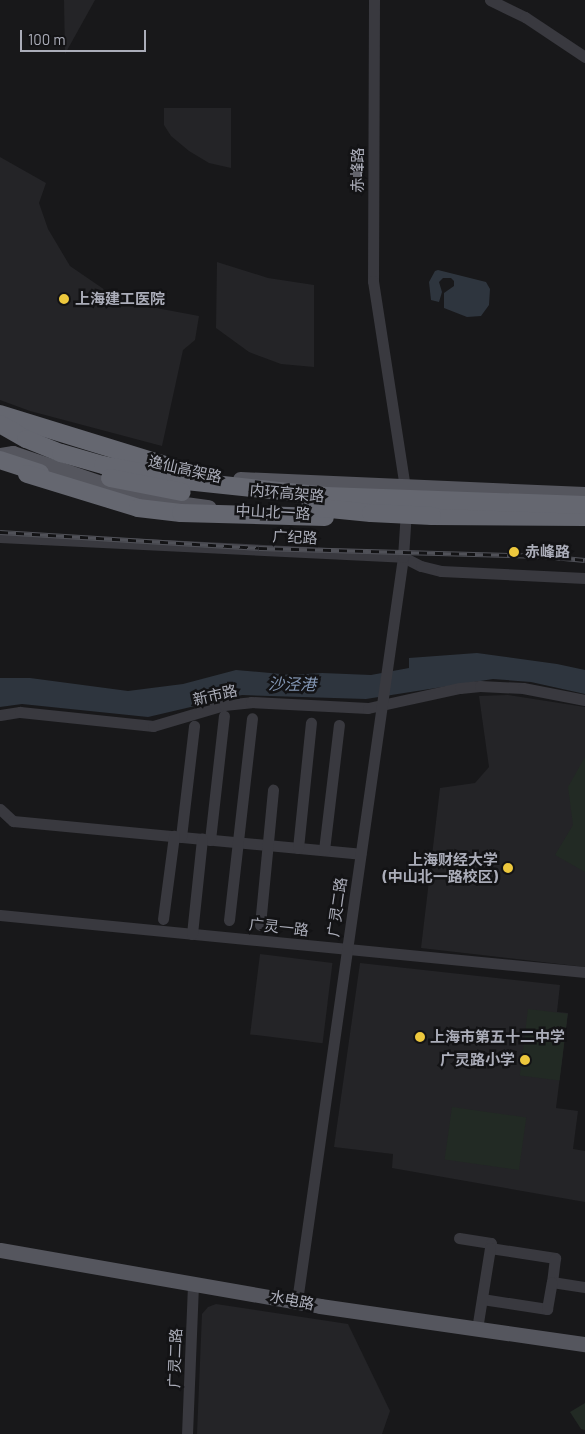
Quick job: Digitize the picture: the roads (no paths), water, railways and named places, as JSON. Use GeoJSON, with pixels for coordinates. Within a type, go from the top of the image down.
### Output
{"type":"FeatureCollection","features":[{"type":"Feature","properties":{"kind":"highway"},"geometry":{"type":"LineString","coordinates":[[0,409],[40,435],[104,462]]}},
{"type":"Feature","properties":{"kind":"highway","name":"逸仙高架路"},"geometry":{"type":"LineString","coordinates":[[0,416],[38,424],[131,456],[247,484],[585,504]]}},
{"type":"Feature","properties":{"kind":"highway","name":"内环高架路"},"geometry":{"type":"LineString","coordinates":[[0,424],[26,439],[61,453],[186,481],[326,496],[585,504]]}},
{"type":"Feature","properties":{"kind":"highway","name":"内环高架路"},"geometry":{"type":"LineString","coordinates":[[0,436],[44,458],[91,473],[152,487],[245,501],[371,513],[432,516],[585,517]]}},
{"type":"Feature","properties":{"kind":"highway","name":"逸仙高架路"},"geometry":{"type":"LineString","coordinates":[[0,460],[105,491],[169,504],[331,515],[371,513]]}},
{"type":"Feature","properties":{"kind":"highway"},"geometry":{"type":"LineString","coordinates":[[0,464],[138,508],[172,512],[404,518],[432,516]]}},
{"type":"Feature","properties":{"kind":"main road"},"geometry":{"type":"LineString","coordinates":[[0,416],[77,445],[104,462]]}},
{"type":"Feature","properties":{"kind":"main road","name":"中山北一路"},"geometry":{"type":"LineString","coordinates":[[0,428],[104,462],[218,477],[585,494]]}},
{"type":"Feature","properties":{"kind":"main road","name":"中山北一路"},"geometry":{"type":"LineString","coordinates":[[0,455],[13,453],[148,498],[233,511],[585,523]]}},
{"type":"Feature","properties":{"kind":"main road","name":"水电路"},"geometry":{"type":"LineString","coordinates":[[0,1250],[297,1301],[585,1344]]}},
{"type":"Feature","properties":{"kind":"street","name":"赤峰路"},"geometry":{"type":"LineString","coordinates":[[374,0],[373,281],[406,485],[406,517]]}},
{"type":"Feature","properties":{"kind":"street"},"geometry":{"type":"LineString","coordinates":[[490,0],[525,17],[585,57]]}},
{"type":"Feature","properties":{"kind":"street","name":"广灵二路"},"geometry":{"type":"LineString","coordinates":[[297,1301],[346,949],[404,557],[406,517]]}},
{"type":"Feature","properties":{"kind":"street","name":"广纪路"},"geometry":{"type":"LineString","coordinates":[[0,537],[404,557],[421,566],[441,571],[585,578]]}},
{"type":"Feature","properties":{"kind":"street","name":"新市路"},"geometry":{"type":"LineString","coordinates":[[0,715],[20,712],[153,726],[224,706],[251,702],[360,708],[382,701],[480,686],[523,688],[585,700]]}},
{"type":"Feature","properties":{"kind":"street"},"geometry":{"type":"LineString","coordinates":[[192,934],[224,716]]}},
{"type":"Feature","properties":{"kind":"street"},"geometry":{"type":"LineString","coordinates":[[229,920],[240,842],[252,718]]}},
{"type":"Feature","properties":{"kind":"street"},"geometry":{"type":"LineString","coordinates":[[298,848],[311,723]]}},
{"type":"Feature","properties":{"kind":"street"},"geometry":{"type":"LineString","coordinates":[[324,850],[339,725]]}},
{"type":"Feature","properties":{"kind":"street"},"geometry":{"type":"LineString","coordinates":[[163,920],[194,726]]}},
{"type":"Feature","properties":{"kind":"street"},"geometry":{"type":"LineString","coordinates":[[260,925],[273,790]]}},
{"type":"Feature","properties":{"kind":"street"},"geometry":{"type":"LineString","coordinates":[[0,809],[13,821],[360,854]]}},
{"type":"Feature","properties":{"kind":"street","name":"广灵一路"},"geometry":{"type":"LineString","coordinates":[[0,915],[585,972]]}},
{"type":"Feature","properties":{"kind":"street"},"geometry":{"type":"LineString","coordinates":[[459,1238],[491,1243],[477,1328]]}},
{"type":"Feature","properties":{"kind":"street"},"geometry":{"type":"LineString","coordinates":[[482,1299],[547,1309],[552,1282],[555,1258],[490,1248]]}},
{"type":"Feature","properties":{"kind":"street"},"geometry":{"type":"LineString","coordinates":[[552,1282],[585,1287]]}},
{"type":"Feature","properties":{"kind":"street","name":"广灵二路"},"geometry":{"type":"LineString","coordinates":[[187,1434],[193,1283]]}},
{"type":"Feature","properties":{"kind":"water"},"geometry":{"type":"Polygon","coordinates":[[[438,270],[486,282],[490,289],[489,305],[481,316],[467,317],[444,308],[444,293],[454,286],[454,281],[451,278],[443,278],[439,282],[442,292],[439,302],[431,300],[429,282],[435,271],[438,270]]]}},
{"type":"Feature","properties":{"kind":"water","name":"沙泾港"},"geometry":{"type":"Polygon","coordinates":[[[477,653],[557,664],[585,670],[585,694],[531,682],[493,679],[366,699],[242,695],[148,717],[22,704],[0,707],[0,678],[30,678],[128,691],[183,684],[236,670],[292,675],[322,673],[371,675],[409,668],[409,658],[477,653]]]}},
{"type":"Feature","properties":{"kind":"railway"},"geometry":{"type":"LineString","coordinates":[[0,532],[259,548],[543,556],[585,560]]}},
{"type":"Feature","properties":{"kind":"place","name":"上海建工医院"},"geometry":{"type":"Point","coordinates":[64,299]}},
{"type":"Feature","properties":{"kind":"place","name":"赤峰路"},"geometry":{"type":"Point","coordinates":[514,552]}},
{"type":"Feature","properties":{"kind":"place","name":"上海财经大学 (中山北一路校区)"},"geometry":{"type":"Point","coordinates":[508,868]}},
{"type":"Feature","properties":{"kind":"place","name":"上海市第五十二中学"},"geometry":{"type":"Point","coordinates":[420,1037]}},
{"type":"Feature","properties":{"kind":"place","name":"广灵路小学"},"geometry":{"type":"Point","coordinates":[525,1060]}}]}
